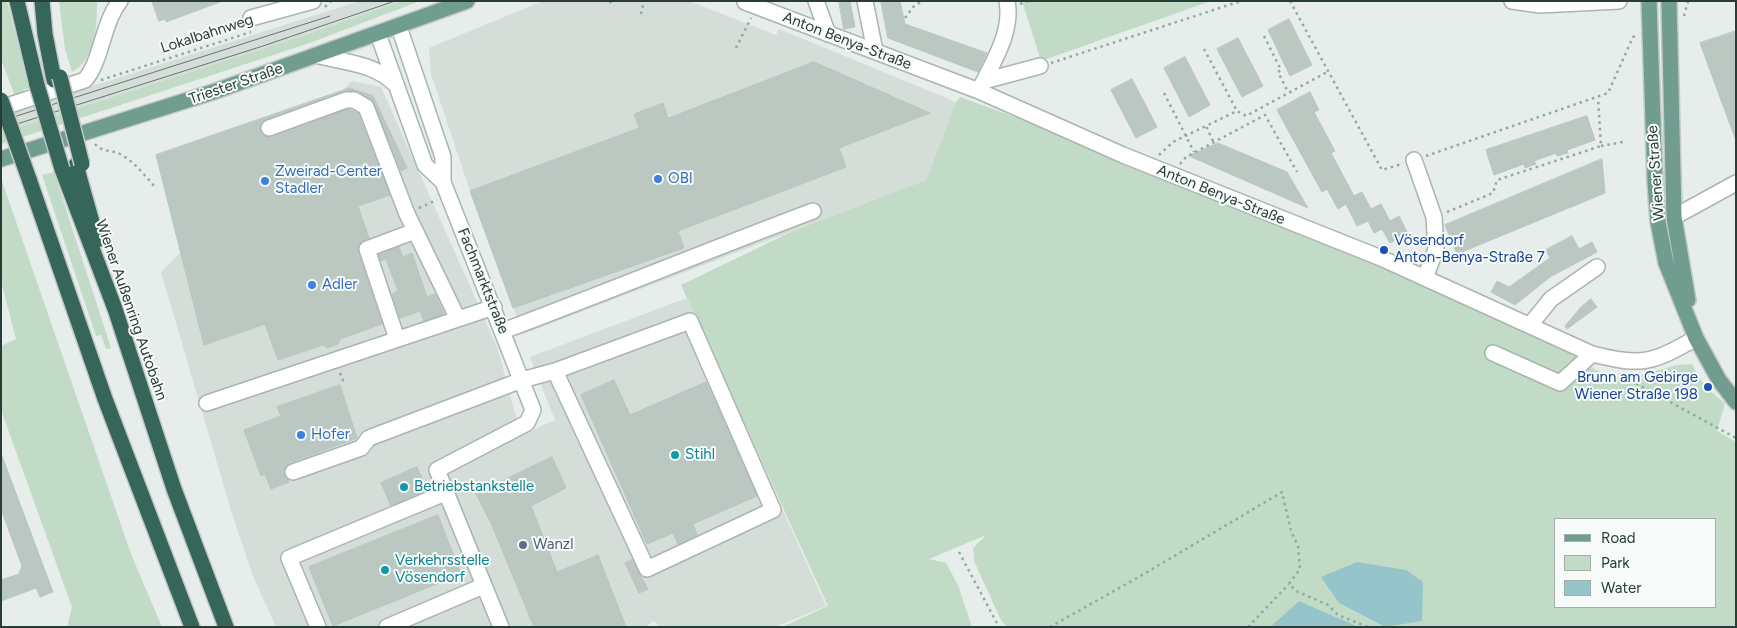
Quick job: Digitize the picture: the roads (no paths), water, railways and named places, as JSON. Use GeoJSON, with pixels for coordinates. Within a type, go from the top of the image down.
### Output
{"type":"FeatureCollection","features":[{"type":"Feature","properties":{"kind":"highway","name":"Wiener Außenring Autobahn"},"geometry":{"type":"LineString","coordinates":[[17,1],[37,85],[74,166],[115,309],[174,489],[226,627]]}},
{"type":"Feature","properties":{"kind":"highway"},"geometry":{"type":"LineString","coordinates":[[42,1],[45,34],[57,78],[74,166],[98,240],[115,309]]}},
{"type":"Feature","properties":{"kind":"highway"},"geometry":{"type":"LineString","coordinates":[[49,1],[57,78]]}},
{"type":"Feature","properties":{"kind":"highway"},"geometry":{"type":"LineString","coordinates":[[1,99],[108,408],[192,627]]}},
{"type":"Feature","properties":{"kind":"main road","name":"Triester Straße"},"geometry":{"type":"LineString","coordinates":[[1,160],[319,56],[467,1]]}},
{"type":"Feature","properties":{"kind":"main road","name":"Wiener Straße"},"geometry":{"type":"LineString","coordinates":[[1649,1],[1658,222],[1666,264],[1696,338],[1719,380],[1736,402]]}},
{"type":"Feature","properties":{"kind":"main road","name":"Wiener Straße"},"geometry":{"type":"LineString","coordinates":[[1668,1],[1674,217],[1681,268],[1696,338]]}},
{"type":"Feature","properties":{"kind":"street"},"geometry":{"type":"LineString","coordinates":[[1,108],[74,84],[89,75],[105,28],[120,1]]}},
{"type":"Feature","properties":{"kind":"street"},"geometry":{"type":"LineString","coordinates":[[816,1],[828,34]]}},
{"type":"Feature","properties":{"kind":"street"},"geometry":{"type":"LineString","coordinates":[[866,1],[875,51]]}},
{"type":"Feature","properties":{"kind":"street"},"geometry":{"type":"LineString","coordinates":[[982,86],[1008,30],[1010,14],[1007,1]]}},
{"type":"Feature","properties":{"kind":"street"},"geometry":{"type":"LineString","coordinates":[[1512,1],[1540,5],[1619,1]]}},
{"type":"Feature","properties":{"kind":"street","name":"Anton Benya-Straße"},"geometry":{"type":"LineString","coordinates":[[757,3],[828,34],[982,86],[1152,167],[1426,278],[1592,354],[1627,362],[1645,361],[1670,353],[1696,338]]}},
{"type":"Feature","properties":{"kind":"street"},"geometry":{"type":"LineString","coordinates":[[253,25],[284,5],[316,6]]}},
{"type":"Feature","properties":{"kind":"street","name":"Fachmarktstraße"},"geometry":{"type":"LineString","coordinates":[[399,27],[443,157],[443,182],[494,307],[533,410],[527,423],[437,470],[445,493]]}},
{"type":"Feature","properties":{"kind":"street","name":"Fachmarktstraße"},"geometry":{"type":"LineString","coordinates":[[378,34],[394,83],[425,164],[443,182]]}},
{"type":"Feature","properties":{"kind":"street"},"geometry":{"type":"LineString","coordinates":[[319,56],[371,68],[384,74],[394,83]]}},
{"type":"Feature","properties":{"kind":"street"},"geometry":{"type":"LineString","coordinates":[[982,86],[1040,66]]}},
{"type":"Feature","properties":{"kind":"street"},"geometry":{"type":"LineString","coordinates":[[270,128],[346,100],[361,102],[366,107],[415,231],[458,319]]}},
{"type":"Feature","properties":{"kind":"street"},"geometry":{"type":"LineString","coordinates":[[1414,160],[1434,217],[1436,249],[1426,278]]}},
{"type":"Feature","properties":{"kind":"street"},"geometry":{"type":"LineString","coordinates":[[1674,217],[1736,183]]}},
{"type":"Feature","properties":{"kind":"street"},"geometry":{"type":"LineString","coordinates":[[503,331],[616,289],[662,268],[813,211]]}},
{"type":"Feature","properties":{"kind":"street"},"geometry":{"type":"LineString","coordinates":[[397,340],[367,249],[415,231]]}},
{"type":"Feature","properties":{"kind":"street"},"geometry":{"type":"LineString","coordinates":[[1530,325],[1551,299],[1597,267]]}},
{"type":"Feature","properties":{"kind":"street"},"geometry":{"type":"LineString","coordinates":[[207,403],[494,307]]}},
{"type":"Feature","properties":{"kind":"street"},"geometry":{"type":"LineString","coordinates":[[293,472],[361,448],[369,438],[522,380],[555,371],[690,321],[773,510],[647,569],[555,371]]}},
{"type":"Feature","properties":{"kind":"street"},"geometry":{"type":"LineString","coordinates":[[1493,353],[1560,382],[1592,354]]}},
{"type":"Feature","properties":{"kind":"street"},"geometry":{"type":"LineString","coordinates":[[318,627],[290,558],[445,493],[501,627]]}},
{"type":"Feature","properties":{"kind":"street"},"geometry":{"type":"LineString","coordinates":[[388,627],[484,586]]}},
{"type":"Feature","properties":{"kind":"water"},"geometry":{"type":"Polygon","coordinates":[[[1357,562],[1406,570],[1423,582],[1422,621],[1385,627],[1339,603],[1321,577],[1357,562]]]}},
{"type":"Feature","properties":{"kind":"water"},"geometry":{"type":"Polygon","coordinates":[[[1299,601],[1359,627],[1270,627],[1299,601]]]}},
{"type":"Feature","properties":{"kind":"tram line"},"geometry":{"type":"LineString","coordinates":[[1,129],[263,46],[395,1]]}},
{"type":"Feature","properties":{"kind":"tram line"},"geometry":{"type":"LineString","coordinates":[[1,121],[330,16]]}},
{"type":"Feature","properties":{"kind":"place","name":"OBI"},"geometry":{"type":"Point","coordinates":[658,179]}},
{"type":"Feature","properties":{"kind":"place","name":"Zweirad-Center Stadler"},"geometry":{"type":"Point","coordinates":[265,181]}},
{"type":"Feature","properties":{"kind":"place","name":"Vösendorf Anton-Benya-Straße 7"},"geometry":{"type":"Point","coordinates":[1384,250]}},
{"type":"Feature","properties":{"kind":"place","name":"Adler"},"geometry":{"type":"Point","coordinates":[312,285]}},
{"type":"Feature","properties":{"kind":"place","name":"Brunn am Gebirge Wiener Straße 198"},"geometry":{"type":"Point","coordinates":[1708,387]}},
{"type":"Feature","properties":{"kind":"place","name":"Hofer"},"geometry":{"type":"Point","coordinates":[301,435]}},
{"type":"Feature","properties":{"kind":"place","name":"Stihl"},"geometry":{"type":"Point","coordinates":[675,455]}},
{"type":"Feature","properties":{"kind":"place","name":"Betriebstankstelle"},"geometry":{"type":"Point","coordinates":[404,487]}},
{"type":"Feature","properties":{"kind":"place","name":"Wanzl"},"geometry":{"type":"Point","coordinates":[523,545]}},
{"type":"Feature","properties":{"kind":"place","name":"Verkehrsstelle Vösendorf"},"geometry":{"type":"Point","coordinates":[385,570]}}]}
